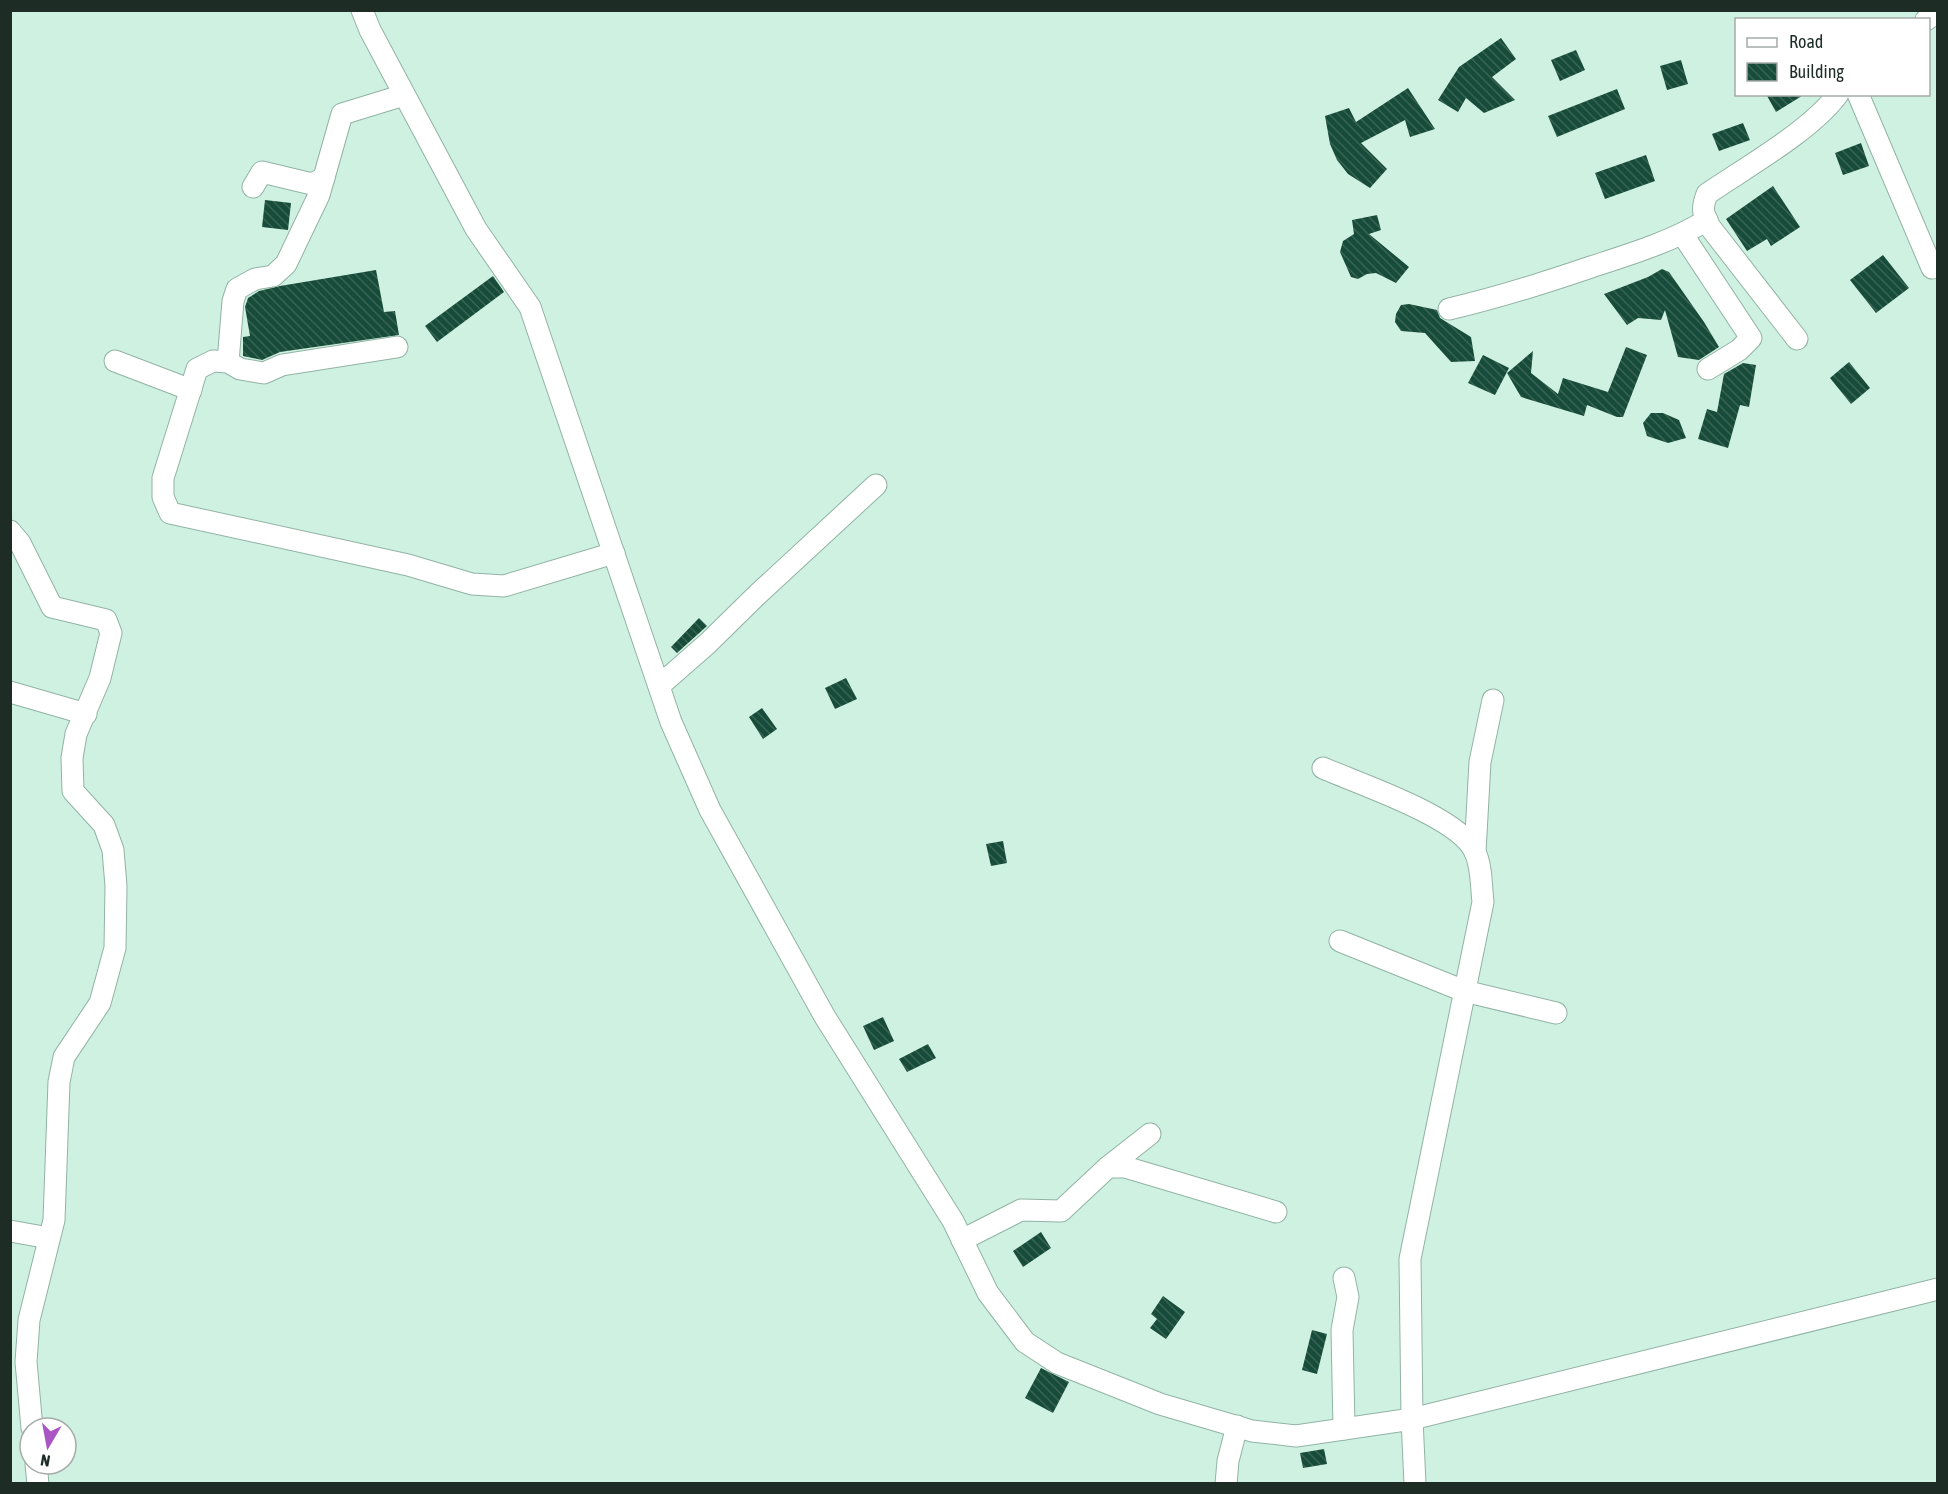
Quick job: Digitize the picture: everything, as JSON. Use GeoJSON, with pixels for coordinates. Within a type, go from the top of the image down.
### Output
{"type":"FeatureCollection","features":[{"type":"Feature","properties":{"kind":"street"},"geometry":{"type":"LineString","coordinates":[[362,10],[370,30],[476,229],[531,307],[671,722],[710,810],[825,1017],[953,1221],[988,1293],[1025,1342],[1057,1363],[1160,1404],[1252,1431],[1296,1436],[1412,1419],[1938,1289]]}},
{"type":"Feature","properties":{"kind":"street"},"geometry":{"type":"LineString","coordinates":[[228,362],[233,301],[237,289],[255,279],[273,276],[286,264],[319,195],[342,114],[404,95]]}},
{"type":"Feature","properties":{"kind":"street"},"geometry":{"type":"LineString","coordinates":[[1797,339],[1703,213],[1707,194],[1828,108],[1837,96]]}},
{"type":"Feature","properties":{"kind":"street"},"geometry":{"type":"LineString","coordinates":[[1859,96],[1932,268]]}},
{"type":"Feature","properties":{"kind":"street"},"geometry":{"type":"LineString","coordinates":[[253,188],[262,172],[312,184],[324,178]]}},
{"type":"Feature","properties":{"kind":"street"},"geometry":{"type":"LineString","coordinates":[[1449,309],[1495,298],[1651,248],[1683,235],[1707,220]]}},
{"type":"Feature","properties":{"kind":"street"},"geometry":{"type":"LineString","coordinates":[[1683,235],[1751,338],[1739,350],[1708,369]]}},
{"type":"Feature","properties":{"kind":"street"},"geometry":{"type":"LineString","coordinates":[[397,347],[282,365],[264,373],[240,369],[228,362],[213,361],[197,369],[163,478],[163,498],[170,513],[408,565],[472,584],[504,586],[614,553]]}},
{"type":"Feature","properties":{"kind":"street"},"geometry":{"type":"LineString","coordinates":[[114,361],[191,390]]}},
{"type":"Feature","properties":{"kind":"street"},"geometry":{"type":"LineString","coordinates":[[659,686],[707,644],[876,485]]}},
{"type":"Feature","properties":{"kind":"street"},"geometry":{"type":"LineString","coordinates":[[10,531],[20,543],[52,607],[106,620],[111,633],[100,678],[76,734],[72,758],[73,791],[104,825],[113,850],[116,886],[115,948],[100,1003],[64,1057],[58,1082],[54,1220],[29,1320],[26,1362],[31,1416]]}},
{"type":"Feature","properties":{"kind":"street"},"geometry":{"type":"LineString","coordinates":[[10,692],[86,714]]}},
{"type":"Feature","properties":{"kind":"street"},"geometry":{"type":"LineString","coordinates":[[1415,1484],[1410,1259],[1483,902],[1475,852],[1480,762],[1493,700]]}},
{"type":"Feature","properties":{"kind":"street"},"geometry":{"type":"LineString","coordinates":[[1323,768],[1431,814],[1464,836],[1475,852]]}},
{"type":"Feature","properties":{"kind":"street"},"geometry":{"type":"LineString","coordinates":[[1340,941],[1464,991],[1556,1013]]}},
{"type":"Feature","properties":{"kind":"street"},"geometry":{"type":"LineString","coordinates":[[962,1240],[1021,1210],[1061,1211],[1108,1167],[1150,1134]]}},
{"type":"Feature","properties":{"kind":"street"},"geometry":{"type":"LineString","coordinates":[[1108,1167],[1125,1167],[1276,1212]]}},
{"type":"Feature","properties":{"kind":"street"},"geometry":{"type":"LineString","coordinates":[[10,1231],[49,1238]]}},
{"type":"Feature","properties":{"kind":"street"},"geometry":{"type":"LineString","coordinates":[[1344,1278],[1348,1297],[1342,1330],[1344,1429]]}},
{"type":"Feature","properties":{"kind":"street"},"geometry":{"type":"LineString","coordinates":[[1226,1484],[1228,1461],[1237,1426]]}},
{"type":"Feature","properties":{"kind":"building"},"geometry":{"type":"Polygon","coordinates":[[[1501,38],[1516,59],[1492,77],[1515,100],[1484,113],[1466,98],[1458,112],[1438,100],[1459,67],[1501,38]]]}},
{"type":"Feature","properties":{"kind":"building"},"geometry":{"type":"Polygon","coordinates":[[[1576,50],[1585,70],[1560,81],[1551,60],[1576,50]]]}},
{"type":"Feature","properties":{"kind":"building"},"geometry":{"type":"Polygon","coordinates":[[[1681,60],[1688,84],[1667,90],[1660,66],[1681,60]]]}},
{"type":"Feature","properties":{"kind":"building"},"geometry":{"type":"Polygon","coordinates":[[[1408,88],[1435,129],[1410,137],[1405,120],[1361,143],[1387,169],[1370,188],[1348,174],[1337,160],[1330,144],[1325,116],[1349,108],[1356,122],[1408,88]]]}},
{"type":"Feature","properties":{"kind":"building"},"geometry":{"type":"Polygon","coordinates":[[[1617,89],[1625,109],[1557,137],[1548,116],[1617,89]]]}},
{"type":"Feature","properties":{"kind":"building"},"geometry":{"type":"Polygon","coordinates":[[[1767,96],[1802,96],[1776,112],[1767,96]]]}},
{"type":"Feature","properties":{"kind":"building"},"geometry":{"type":"Polygon","coordinates":[[[1743,123],[1750,140],[1719,151],[1712,134],[1743,123]]]}},
{"type":"Feature","properties":{"kind":"building"},"geometry":{"type":"Polygon","coordinates":[[[1861,143],[1869,166],[1843,175],[1835,153],[1861,143]]]}},
{"type":"Feature","properties":{"kind":"building"},"geometry":{"type":"Polygon","coordinates":[[[1646,155],[1655,181],[1605,199],[1595,173],[1646,155]]]}},
{"type":"Feature","properties":{"kind":"building"},"geometry":{"type":"Polygon","coordinates":[[[1773,186],[1800,227],[1771,246],[1767,239],[1747,251],[1726,219],[1773,186]]]}},
{"type":"Feature","properties":{"kind":"building"},"geometry":{"type":"Polygon","coordinates":[[[265,200],[291,203],[288,230],[262,227],[265,200]]]}},
{"type":"Feature","properties":{"kind":"building"},"geometry":{"type":"Polygon","coordinates":[[[1377,215],[1381,230],[1369,234],[1409,267],[1396,283],[1376,273],[1367,274],[1358,279],[1351,277],[1340,252],[1343,241],[1354,234],[1352,220],[1377,215]]]}},
{"type":"Feature","properties":{"kind":"building"},"geometry":{"type":"Polygon","coordinates":[[[1883,255],[1909,288],[1876,313],[1850,280],[1883,255]]]}},
{"type":"Feature","properties":{"kind":"building"},"geometry":{"type":"Polygon","coordinates":[[[1662,269],[1669,272],[1719,347],[1699,360],[1678,357],[1665,310],[1661,320],[1638,318],[1627,325],[1604,294],[1648,277],[1662,269]]]}},
{"type":"Feature","properties":{"kind":"building"},"geometry":{"type":"Polygon","coordinates":[[[376,270],[384,312],[395,311],[399,335],[280,352],[262,360],[243,356],[243,337],[250,336],[245,307],[248,298],[259,291],[280,286],[376,270]]]}},
{"type":"Feature","properties":{"kind":"building"},"geometry":{"type":"Polygon","coordinates":[[[493,276],[504,292],[437,342],[425,326],[493,276]]]}},
{"type":"Feature","properties":{"kind":"building"},"geometry":{"type":"Polygon","coordinates":[[[1409,304],[1437,310],[1440,318],[1471,337],[1475,361],[1451,362],[1425,333],[1401,331],[1395,322],[1396,314],[1401,305],[1409,304]]]}},
{"type":"Feature","properties":{"kind":"building"},"geometry":{"type":"Polygon","coordinates":[[[1626,347],[1647,355],[1623,417],[1617,417],[1587,405],[1584,416],[1521,397],[1507,373],[1533,351],[1531,373],[1558,394],[1563,378],[1608,392],[1626,347]]]}},
{"type":"Feature","properties":{"kind":"building"},"geometry":{"type":"Polygon","coordinates":[[[1483,355],[1509,368],[1495,395],[1468,383],[1483,355]]]}},
{"type":"Feature","properties":{"kind":"building"},"geometry":{"type":"Polygon","coordinates":[[[1849,362],[1870,388],[1851,404],[1830,378],[1849,362]]]}},
{"type":"Feature","properties":{"kind":"building"},"geometry":{"type":"Polygon","coordinates":[[[1743,363],[1756,365],[1749,407],[1740,405],[1728,448],[1698,439],[1707,409],[1717,412],[1724,374],[1743,363]]]}},
{"type":"Feature","properties":{"kind":"building"},"geometry":{"type":"Polygon","coordinates":[[[1651,413],[1663,413],[1679,420],[1686,438],[1668,443],[1647,436],[1643,423],[1651,413]]]}},
{"type":"Feature","properties":{"kind":"building"},"geometry":{"type":"Polygon","coordinates":[[[699,618],[707,626],[677,653],[671,647],[699,618]]]}},
{"type":"Feature","properties":{"kind":"building"},"geometry":{"type":"Polygon","coordinates":[[[846,678],[857,699],[835,709],[825,688],[846,678]]]}},
{"type":"Feature","properties":{"kind":"building"},"geometry":{"type":"Polygon","coordinates":[[[762,708],[777,729],[763,739],[749,717],[762,708]]]}},
{"type":"Feature","properties":{"kind":"building"},"geometry":{"type":"Polygon","coordinates":[[[1003,841],[1007,863],[991,866],[986,844],[1003,841]]]}},
{"type":"Feature","properties":{"kind":"building"},"geometry":{"type":"Polygon","coordinates":[[[883,1017],[894,1041],[874,1050],[863,1026],[883,1017]]]}},
{"type":"Feature","properties":{"kind":"building"},"geometry":{"type":"Polygon","coordinates":[[[928,1044],[936,1058],[907,1072],[899,1059],[928,1044]]]}},
{"type":"Feature","properties":{"kind":"building"},"geometry":{"type":"Polygon","coordinates":[[[1041,1232],[1051,1248],[1023,1267],[1013,1251],[1041,1232]]]}},
{"type":"Feature","properties":{"kind":"building"},"geometry":{"type":"Polygon","coordinates":[[[1163,1296],[1185,1312],[1166,1339],[1150,1328],[1157,1319],[1151,1314],[1163,1296]]]}},
{"type":"Feature","properties":{"kind":"building"},"geometry":{"type":"Polygon","coordinates":[[[1312,1330],[1327,1334],[1317,1374],[1302,1370],[1312,1330]]]}},
{"type":"Feature","properties":{"kind":"building"},"geometry":{"type":"Polygon","coordinates":[[[1041,1368],[1069,1382],[1053,1413],[1025,1398],[1041,1368]]]}},
{"type":"Feature","properties":{"kind":"building"},"geometry":{"type":"Polygon","coordinates":[[[1324,1449],[1327,1464],[1303,1468],[1300,1453],[1324,1449]]]}}]}
